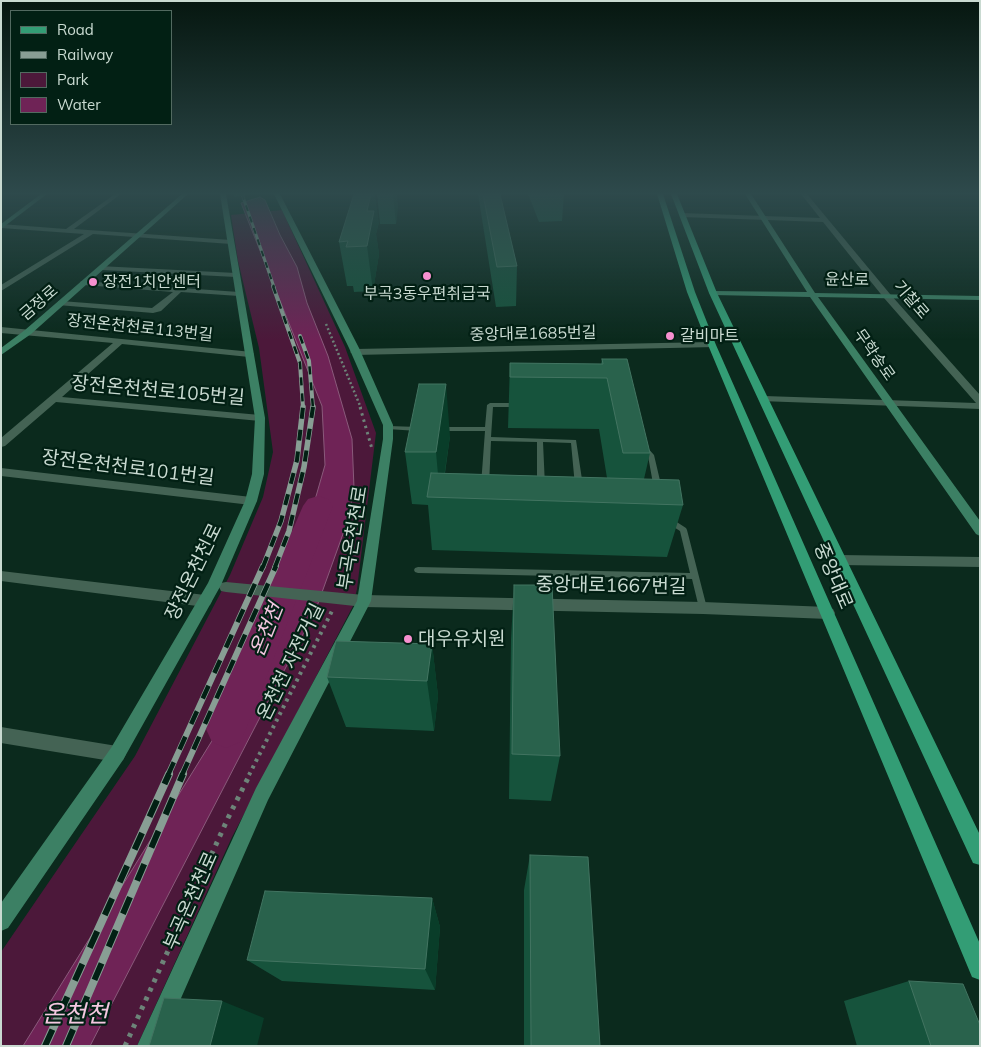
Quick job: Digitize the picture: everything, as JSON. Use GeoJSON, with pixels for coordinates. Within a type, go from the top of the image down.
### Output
{"type":"FeatureCollection","features":[{"type":"Feature","properties":{"kind":"main road","name":"금정로"},"geometry":{"type":"LineString","coordinates":[[1,352],[28,332],[130,243]]}},
{"type":"Feature","properties":{"kind":"main road","name":"장전온천천로"},"geometry":{"type":"LineString","coordinates":[[1,921],[117,754],[205,601],[220,586],[251,501],[258,474],[260,418],[231,243]]}},
{"type":"Feature","properties":{"kind":"main road"},"geometry":{"type":"LineString","coordinates":[[301,243],[356,352],[389,428]]}},
{"type":"Feature","properties":{"kind":"main road","name":"중앙대로"},"geometry":{"type":"LineString","coordinates":[[675,243],[691,292],[712,345],[978,965]]}},
{"type":"Feature","properties":{"kind":"main road","name":"중앙대로"},"geometry":{"type":"LineString","coordinates":[[693,243],[713,293],[980,856]]}},
{"type":"Feature","properties":{"kind":"main road","name":"무학송로"},"geometry":{"type":"LineString","coordinates":[[780,243],[812,294],[980,531]]}},
{"type":"Feature","properties":{"kind":"main road","name":"윤산로"},"geometry":{"type":"LineString","coordinates":[[713,293],[980,298]]}},
{"type":"Feature","properties":{"kind":"main road","name":"부곡온천천로"},"geometry":{"type":"LineString","coordinates":[[148,1046],[262,794],[364,601],[389,428]]}},
{"type":"Feature","properties":{"kind":"street"},"geometry":{"type":"LineString","coordinates":[[1,289],[75,243]]}},
{"type":"Feature","properties":{"kind":"street","name":"기찰로"},"geometry":{"type":"LineString","coordinates":[[844,243],[887,296],[980,401]]}},
{"type":"Feature","properties":{"kind":"street"},"geometry":{"type":"LineString","coordinates":[[102,268],[236,275]]}},
{"type":"Feature","properties":{"kind":"street"},"geometry":{"type":"LineString","coordinates":[[84,283],[240,294]]}},
{"type":"Feature","properties":{"kind":"street"},"geometry":{"type":"LineString","coordinates":[[61,303],[153,311],[158,309],[179,290]]}},
{"type":"Feature","properties":{"kind":"street","name":"장전온천천로113번길"},"geometry":{"type":"LineString","coordinates":[[1,330],[120,340],[249,354]]}},
{"type":"Feature","properties":{"kind":"street"},"geometry":{"type":"LineString","coordinates":[[1,444],[120,340]]}},
{"type":"Feature","properties":{"kind":"street","name":"중앙대로1685번길"},"geometry":{"type":"LineString","coordinates":[[356,352],[712,345]]}},
{"type":"Feature","properties":{"kind":"street","name":"장전온천천로105번길"},"geometry":{"type":"LineString","coordinates":[[53,399],[260,418]]}},
{"type":"Feature","properties":{"kind":"street"},"geometry":{"type":"LineString","coordinates":[[764,399],[980,406]]}},
{"type":"Feature","properties":{"kind":"street","name":"장전온천천로101번길"},"geometry":{"type":"LineString","coordinates":[[1,472],[251,501]]}},
{"type":"Feature","properties":{"kind":"street","name":"중앙대로"},"geometry":{"type":"LineString","coordinates":[[840,560],[980,562]]}},
{"type":"Feature","properties":{"kind":"street"},"geometry":{"type":"LineString","coordinates":[[1,576],[205,601]]}},
{"type":"Feature","properties":{"kind":"street","name":"중앙대로1667번길"},"geometry":{"type":"LineString","coordinates":[[220,586],[364,601],[703,608],[828,613]]}},
{"type":"Feature","properties":{"kind":"street"},"geometry":{"type":"LineString","coordinates":[[1,735],[117,754]]}},
{"type":"Feature","properties":{"kind":"lane"},"geometry":{"type":"LineString","coordinates":[[485,488],[490,405],[529,405]]}},
{"type":"Feature","properties":{"kind":"lane"},"geometry":{"type":"LineString","coordinates":[[389,428],[488,429]]}},
{"type":"Feature","properties":{"kind":"lane"},"geometry":{"type":"LineString","coordinates":[[487,439],[574,440],[580,494]]}},
{"type":"Feature","properties":{"kind":"lane"},"geometry":{"type":"LineString","coordinates":[[540,440],[542,492]]}},
{"type":"Feature","properties":{"kind":"lane"},"geometry":{"type":"LineString","coordinates":[[641,443],[651,455],[659,497]]}},
{"type":"Feature","properties":{"kind":"lane"},"geometry":{"type":"LineString","coordinates":[[662,514],[683,530],[703,608]]}},
{"type":"Feature","properties":{"kind":"lane"},"geometry":{"type":"LineString","coordinates":[[418,570],[695,576]]}},
{"type":"Feature","properties":{"kind":"path"},"geometry":{"type":"LineString","coordinates":[[323,316],[358,398],[371,443],[372,457]]}},
{"type":"Feature","properties":{"kind":"path","name":"온천천 자전거길"},"geometry":{"type":"LineString","coordinates":[[339,594],[356,551]]}},
{"type":"Feature","properties":{"kind":"path","name":"온천천 자전거길"},"geometry":{"type":"LineString","coordinates":[[124,1046],[228,818],[328,621],[335,603]]}},
{"type":"Feature","properties":{"kind":"green space"},"geometry":{"type":"Polygon","coordinates":[[[235,243],[297,243],[345,347],[376,433],[357,589],[353,606],[232,837],[137,1046],[1,1046],[1,952],[135,756],[230,575],[263,497],[273,452],[259,348],[235,243]]]}},
{"type":"Feature","properties":{"kind":"water","name":"온천천"},"geometry":{"type":"Polygon","coordinates":[[[257,243],[284,243],[297,267],[307,303],[328,356],[352,439],[354,488],[348,520],[316,609],[90,1046],[23,1046],[275,639],[325,465],[322,406],[257,243]]]}},
{"type":"Feature","properties":{"kind":"building"},"geometry":{"type":"Polygon","coordinates":[[[347,243],[368,243],[367,246],[346,247],[347,243]]]}},
{"type":"Feature","properties":{"kind":"building"},"geometry":{"type":"Polygon","coordinates":[[[492,243],[512,243],[517,266],[497,267],[492,243]]]}},
{"type":"Feature","properties":{"kind":"building"},"geometry":{"type":"Polygon","coordinates":[[[602,359],[627,359],[650,453],[623,453],[607,378],[510,377],[510,363],[603,364],[602,359]]]}},
{"type":"Feature","properties":{"kind":"building"},"geometry":{"type":"Polygon","coordinates":[[[419,384],[446,384],[436,452],[405,452],[419,384]]]}},
{"type":"Feature","properties":{"kind":"building"},"geometry":{"type":"Polygon","coordinates":[[[431,473],[679,480],[683,505],[427,497],[431,473]]]}},
{"type":"Feature","properties":{"kind":"building"},"geometry":{"type":"Polygon","coordinates":[[[514,585],[552,585],[560,756],[512,754],[514,585]]]}},
{"type":"Feature","properties":{"kind":"building"},"geometry":{"type":"Polygon","coordinates":[[[336,641],[432,644],[427,681],[327,677],[336,641]]]}},
{"type":"Feature","properties":{"kind":"building"},"geometry":{"type":"Polygon","coordinates":[[[530,855],[588,857],[600,1046],[531,1046],[530,855]]]}},
{"type":"Feature","properties":{"kind":"building"},"geometry":{"type":"Polygon","coordinates":[[[265,891],[432,898],[425,969],[247,960],[265,891]]]}},
{"type":"Feature","properties":{"kind":"building"},"geometry":{"type":"Polygon","coordinates":[[[909,981],[963,984],[980,1025],[980,1046],[931,1046],[909,981]]]}},
{"type":"Feature","properties":{"kind":"building"},"geometry":{"type":"Polygon","coordinates":[[[164,998],[222,1001],[210,1046],[149,1046],[164,998]]]}},
{"type":"Feature","properties":{"kind":"waterway","name":"온천천"},"geometry":{"type":"LineString","coordinates":[[226,729],[318,506]]}},
{"type":"Feature","properties":{"kind":"railway"},"geometry":{"type":"LineString","coordinates":[[259,243],[274,287]]}},
{"type":"Feature","properties":{"kind":"railway"},"geometry":{"type":"LineString","coordinates":[[273,286],[300,363],[303,407]]}},
{"type":"Feature","properties":{"kind":"railway"},"geometry":{"type":"LineString","coordinates":[[300,336],[309,361],[313,407]]}},
{"type":"Feature","properties":{"kind":"railway"},"geometry":{"type":"LineString","coordinates":[[263,567],[281,521],[297,460],[303,407]]}},
{"type":"Feature","properties":{"kind":"railway"},"geometry":{"type":"LineString","coordinates":[[275,567],[289,531],[304,467],[313,407]]}},
{"type":"Feature","properties":{"kind":"railway"},"geometry":{"type":"LineString","coordinates":[[168,775],[263,566]]}},
{"type":"Feature","properties":{"kind":"railway"},"geometry":{"type":"LineString","coordinates":[[182,775],[276,566]]}},
{"type":"Feature","properties":{"kind":"railway"},"geometry":{"type":"LineString","coordinates":[[45,1046],[169,774]]}},
{"type":"Feature","properties":{"kind":"railway"},"geometry":{"type":"LineString","coordinates":[[66,1046],[183,774]]}},
{"type":"Feature","properties":{"kind":"place","name":"부곡3동우편취급국"},"geometry":{"type":"Point","coordinates":[427,276]}},
{"type":"Feature","properties":{"kind":"place","name":"장전1치안센터"},"geometry":{"type":"Point","coordinates":[93,282]}},
{"type":"Feature","properties":{"kind":"place","name":"갈비마트"},"geometry":{"type":"Point","coordinates":[670,336]}},
{"type":"Feature","properties":{"kind":"place","name":"대우유치원"},"geometry":{"type":"Point","coordinates":[408,639]}}]}
